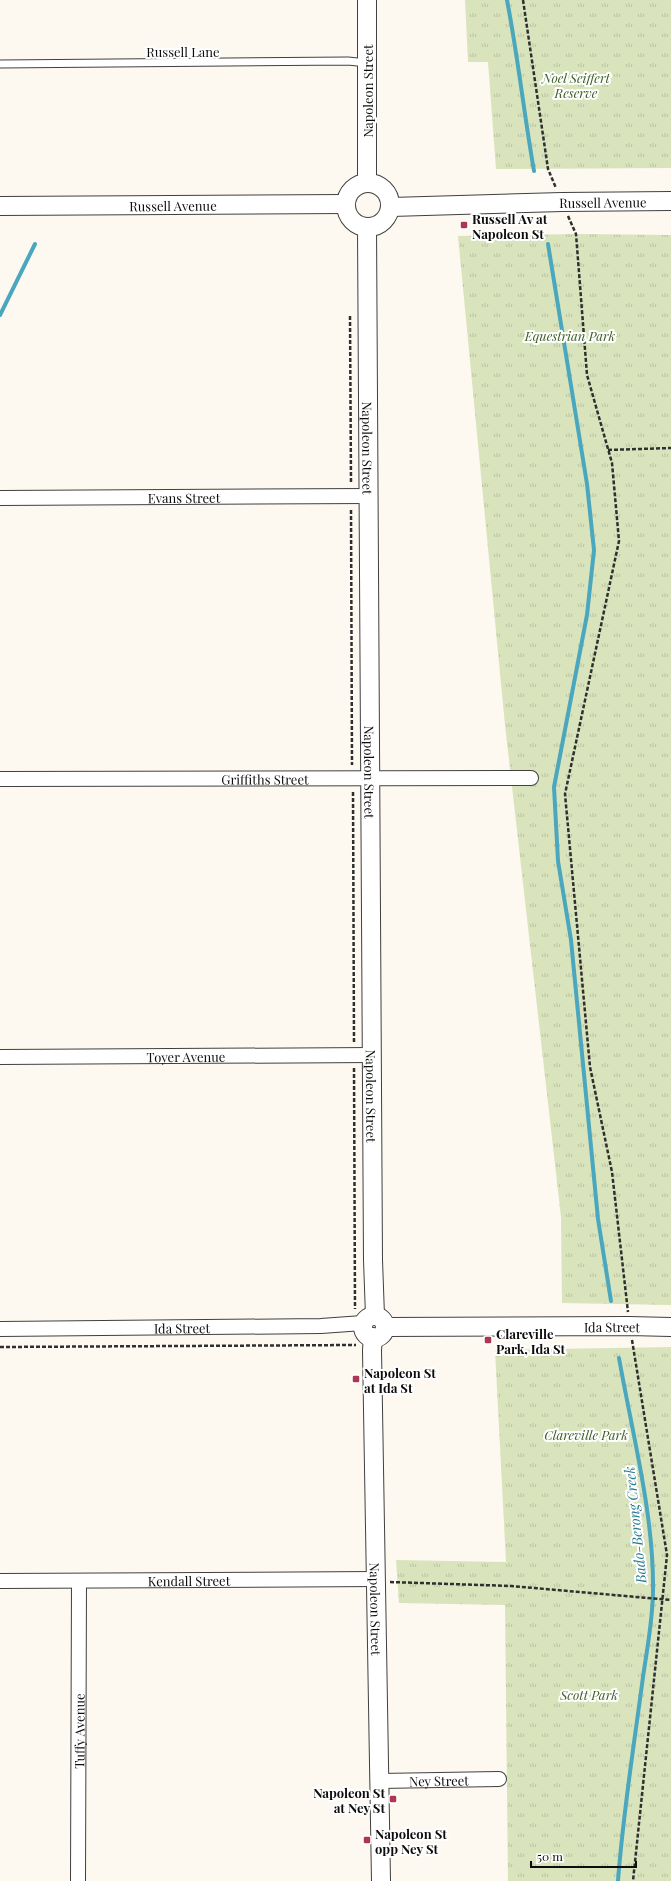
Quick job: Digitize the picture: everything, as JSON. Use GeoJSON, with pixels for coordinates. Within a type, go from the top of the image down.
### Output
{"type":"FeatureCollection","features":[{"type":"Feature","properties":{"kind":"street","name":"Napoleon Street"},"geometry":{"type":"LineString","coordinates":[[367,0],[367,182]]}},
{"type":"Feature","properties":{"kind":"street"},"geometry":{"type":"LineString","coordinates":[[367,182],[375,183],[387,192],[391,207],[386,219],[374,227],[367,227],[354,222],[350,217],[346,204],[350,192],[360,184],[367,182]]}},
{"type":"Feature","properties":{"kind":"street","name":"Russell Avenue"},"geometry":{"type":"LineString","coordinates":[[391,207],[562,202],[671,201]]}},
{"type":"Feature","properties":{"kind":"street","name":"Russell Avenue"},"geometry":{"type":"LineString","coordinates":[[0,206],[346,204]]}},
{"type":"Feature","properties":{"kind":"street","name":"Napoleon Street"},"geometry":{"type":"LineString","coordinates":[[367,227],[374,1326],[372,1350],[381,1881]]}},
{"type":"Feature","properties":{"kind":"street","name":"Evans Street"},"geometry":{"type":"LineString","coordinates":[[0,498],[369,496]]}},
{"type":"Feature","properties":{"kind":"street","name":"Griffiths Street"},"geometry":{"type":"LineString","coordinates":[[0,779],[530,778]]}},
{"type":"Feature","properties":{"kind":"street","name":"Toyer Avenue"},"geometry":{"type":"LineString","coordinates":[[0,1057],[372,1055]]}},
{"type":"Feature","properties":{"kind":"street","name":"Ida Street"},"geometry":{"type":"LineString","coordinates":[[0,1329],[321,1326],[374,1326],[392,1328],[417,1326],[671,1327]]}},
{"type":"Feature","properties":{"kind":"street","name":"Kendall Street"},"geometry":{"type":"LineString","coordinates":[[0,1581],[377,1579]]}},
{"type":"Feature","properties":{"kind":"street","name":"Tuffy Avenue"},"geometry":{"type":"LineString","coordinates":[[78,1881],[79,1581]]}},
{"type":"Feature","properties":{"kind":"street","name":"Ney Street"},"geometry":{"type":"LineString","coordinates":[[379,1782],[499,1779]]}},
{"type":"Feature","properties":{"kind":"lane","name":"Russell Lane"},"geometry":{"type":"LineString","coordinates":[[0,64],[348,61],[367,63]]}},
{"type":"Feature","properties":{"kind":"path"},"geometry":{"type":"LineString","coordinates":[[523,0],[548,169],[576,234],[587,375],[612,463],[619,541],[565,794],[590,1067],[612,1172],[629,1326],[667,1555],[633,1881]]}},
{"type":"Feature","properties":{"kind":"path"},"geometry":{"type":"LineString","coordinates":[[608,450],[671,448]]}},
{"type":"Feature","properties":{"kind":"path","name":"Ida Street"},"geometry":{"type":"LineString","coordinates":[[0,1347],[356,1345]]}},
{"type":"Feature","properties":{"kind":"path"},"geometry":{"type":"LineString","coordinates":[[377,1579],[395,1583],[510,1586],[642,1596],[671,1600]]}},
{"type":"Feature","properties":{"kind":"green space","name":"Noel Seiffert Reserve"},"geometry":{"type":"Polygon","coordinates":[[[465,0],[671,0],[671,168],[496,169],[488,62],[468,62],[465,0]]]}},
{"type":"Feature","properties":{"kind":"green space","name":"Equestrian Park"},"geometry":{"type":"Polygon","coordinates":[[[576,234],[671,235],[671,1305],[562,1303],[561,1217],[505,725],[458,236],[576,234]]]}},
{"type":"Feature","properties":{"kind":"green space"},"geometry":{"type":"Polygon","coordinates":[[[671,1347],[671,1881],[508,1881],[505,1605],[399,1603],[396,1560],[506,1562],[495,1350],[671,1347]]]}},
{"type":"Feature","properties":{"kind":"waterway"},"geometry":{"type":"LineString","coordinates":[[507,0],[534,171]]}},
{"type":"Feature","properties":{"kind":"waterway"},"geometry":{"type":"LineString","coordinates":[[0,315],[35,244]]}},
{"type":"Feature","properties":{"kind":"waterway"},"geometry":{"type":"LineString","coordinates":[[548,244],[587,484],[594,550],[587,615],[554,787],[558,861],[571,940],[598,1219],[611,1301]]}},
{"type":"Feature","properties":{"kind":"waterway","name":"Bado-Berong Creek"},"geometry":{"type":"LineString","coordinates":[[618,1881],[626,1804],[653,1601],[650,1533],[646,1503],[619,1358]]}},
{"type":"Feature","properties":{"kind":"place","name":"Russell Av at Napoleon St"},"geometry":{"type":"Point","coordinates":[464,225]}},
{"type":"Feature","properties":{"kind":"place","name":"Clareville Park, Ida St"},"geometry":{"type":"Point","coordinates":[488,1340]}},
{"type":"Feature","properties":{"kind":"place","name":"Napoleon St at Ida St"},"geometry":{"type":"Point","coordinates":[356,1379]}},
{"type":"Feature","properties":{"kind":"place","name":"Napoleon St at Ney St"},"geometry":{"type":"Point","coordinates":[393,1799]}},
{"type":"Feature","properties":{"kind":"place","name":"Napoleon St opp Ney St"},"geometry":{"type":"Point","coordinates":[367,1840]}},
{"type":"Feature","properties":{"kind":"park label","name":"Clareville Park"},"geometry":{"type":"Point","coordinates":[586,1434]}},
{"type":"Feature","properties":{"kind":"park label","name":"Scott Park"},"geometry":{"type":"Point","coordinates":[589,1694]}}]}
